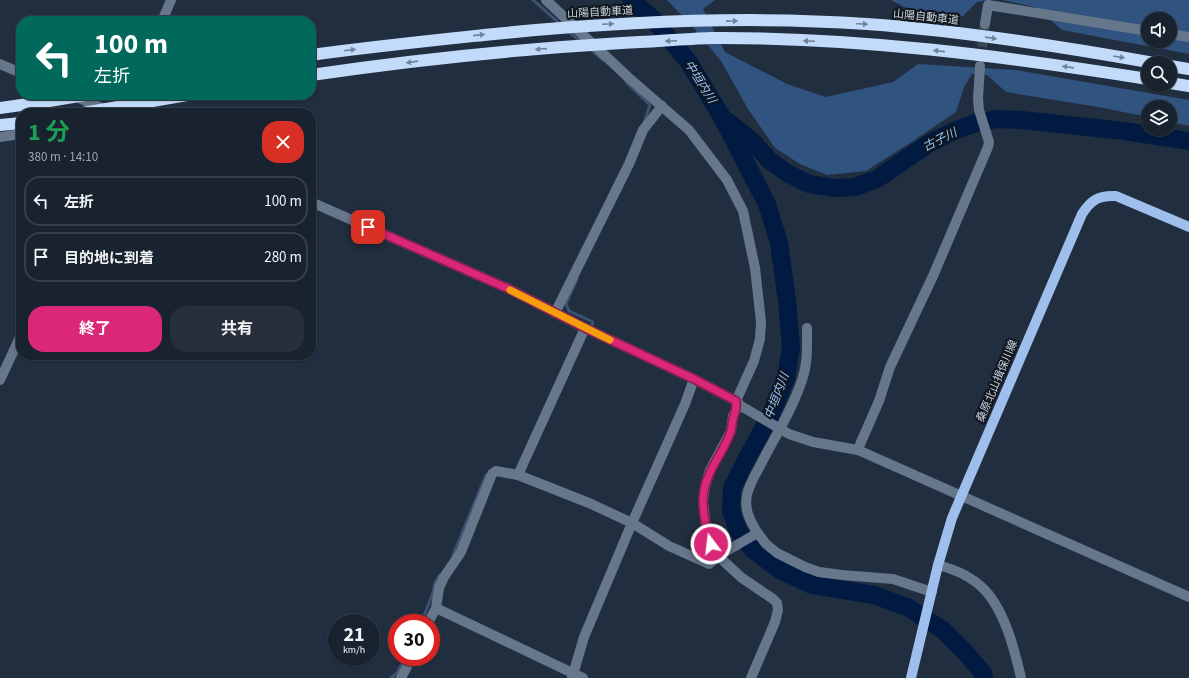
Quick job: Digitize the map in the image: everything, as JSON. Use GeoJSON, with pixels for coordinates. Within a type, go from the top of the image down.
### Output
{"type":"FeatureCollection","features":[{"type":"Feature","properties":{"kind":"highway","name":"山陽自動車道"},"geometry":{"type":"LineString","coordinates":[[316,54],[421,41],[593,25],[771,20],[866,24],[958,33],[1141,61]]}},
{"type":"Feature","properties":{"kind":"highway"},"geometry":{"type":"LineString","coordinates":[[316,75],[425,60],[516,50],[710,38],[873,44],[991,57],[1141,78]]}},
{"type":"Feature","properties":{"kind":"highway"},"geometry":{"type":"LineString","coordinates":[[1177,67],[1189,69]]}},
{"type":"Feature","properties":{"kind":"highway"},"geometry":{"type":"LineString","coordinates":[[1177,84],[1189,86]]}},
{"type":"Feature","properties":{"kind":"highway"},"geometry":{"type":"LineString","coordinates":[[0,108],[49,102],[85,104],[130,100]]}},
{"type":"Feature","properties":{"kind":"highway"},"geometry":{"type":"LineString","coordinates":[[0,125],[16,123]]}},
{"type":"Feature","properties":{"kind":"main road","name":"桑原北山揖保川線"},"geometry":{"type":"LineString","coordinates":[[911,678],[938,565],[952,518],[1082,214],[1094,200],[1105,195],[1116,196],[1189,227]]}},
{"type":"Feature","properties":{"kind":"street"},"geometry":{"type":"LineString","coordinates":[[164,16],[171,0]]}},
{"type":"Feature","properties":{"kind":"street"},"geometry":{"type":"LineString","coordinates":[[546,0],[629,78],[689,130],[727,180],[743,211],[755,268],[762,322],[760,339],[754,361],[734,416],[731,431],[710,470],[703,501],[706,527],[711,544],[742,578],[777,603],[778,610],[775,622],[751,678]]}},
{"type":"Feature","properties":{"kind":"street"},"geometry":{"type":"LineString","coordinates":[[985,24],[988,5],[1141,30]]}},
{"type":"Feature","properties":{"kind":"street"},"geometry":{"type":"LineString","coordinates":[[1177,35],[1189,38]]}},
{"type":"Feature","properties":{"kind":"street"},"geometry":{"type":"LineString","coordinates":[[0,64],[16,71]]}},
{"type":"Feature","properties":{"kind":"street"},"geometry":{"type":"LineString","coordinates":[[858,450],[879,401],[890,367],[933,276],[988,147],[989,142],[979,110],[978,99],[980,66]]}},
{"type":"Feature","properties":{"kind":"street"},"geometry":{"type":"LineString","coordinates":[[85,104],[97,108]]}},
{"type":"Feature","properties":{"kind":"street"},"geometry":{"type":"LineString","coordinates":[[555,313],[629,164],[644,130],[662,106]]}},
{"type":"Feature","properties":{"kind":"street"},"geometry":{"type":"LineString","coordinates":[[0,137],[16,135]]}},
{"type":"Feature","properties":{"kind":"street"},"geometry":{"type":"LineString","coordinates":[[316,204],[509,289],[585,328],[694,379],[739,403],[789,434],[813,442],[858,450],[1189,596]]}},
{"type":"Feature","properties":{"kind":"street"},"geometry":{"type":"LineString","coordinates":[[518,475],[585,328]]}},
{"type":"Feature","properties":{"kind":"street"},"geometry":{"type":"LineString","coordinates":[[807,328],[806,369],[796,396],[752,480],[747,496],[746,508],[755,534],[777,553],[805,567],[819,572],[893,580],[931,595]]}},
{"type":"Feature","properties":{"kind":"street"},"geometry":{"type":"LineString","coordinates":[[0,380],[16,346]]}},
{"type":"Feature","properties":{"kind":"street"},"geometry":{"type":"LineString","coordinates":[[573,676],[584,637],[632,523],[685,404],[694,379]]}},
{"type":"Feature","properties":{"kind":"street"},"geometry":{"type":"LineString","coordinates":[[433,614],[436,608],[439,588],[444,577],[461,552],[492,474],[496,471],[518,475],[589,502],[632,523],[669,546],[708,564],[755,534]]}},
{"type":"Feature","properties":{"kind":"street"},"geometry":{"type":"LineString","coordinates":[[938,565],[954,570],[973,579],[995,602],[1006,627],[1018,662],[1021,678]]}},
{"type":"Feature","properties":{"kind":"street"},"geometry":{"type":"LineString","coordinates":[[436,608],[573,676],[584,678]]}},
{"type":"Feature","properties":{"kind":"street"},"geometry":{"type":"LineString","coordinates":[[402,678],[408,666]]}},
{"type":"Feature","properties":{"kind":"shaded area"},"geometry":{"type":"Polygon","coordinates":[[[667,0],[715,0],[703,9],[725,52],[787,84],[826,97],[893,82],[918,64],[1016,70],[1189,100],[1189,126],[1177,123],[1177,100],[1141,100],[1141,116],[1006,92],[987,75],[972,74],[964,87],[956,112],[866,171],[827,175],[800,164],[775,148],[748,109],[721,61],[694,28],[667,0]]]}},
{"type":"Feature","properties":{"kind":"shaded area"},"geometry":{"type":"Polygon","coordinates":[[[891,0],[993,0],[977,2],[962,17],[906,8],[891,0]]]}},
{"type":"Feature","properties":{"kind":"shaded area"},"geometry":{"type":"Polygon","coordinates":[[[1002,0],[1189,0],[1189,54],[1157,48],[1177,48],[1177,12],[1141,12],[1141,45],[1062,30],[1035,7],[1002,0]]]}},
{"type":"Feature","properties":{"kind":"waterway"},"geometry":{"type":"LineString","coordinates":[[533,0],[560,24]]}},
{"type":"Feature","properties":{"kind":"waterway","name":"中垣内川"},"geometry":{"type":"LineString","coordinates":[[631,0],[652,18],[688,61],[722,117],[767,204],[779,243],[787,301],[791,347],[786,378],[772,412],[732,488],[731,511],[738,530],[752,549],[780,570],[812,585],[874,595],[909,608],[943,630],[983,673],[984,678]]}},
{"type":"Feature","properties":{"kind":"waterway"},"geometry":{"type":"LineString","coordinates":[[569,32],[582,42]]}},
{"type":"Feature","properties":{"kind":"waterway"},"geometry":{"type":"LineString","coordinates":[[589,48],[603,60]]}},
{"type":"Feature","properties":{"kind":"waterway"},"geometry":{"type":"LineString","coordinates":[[626,82],[650,105],[644,123]]}},
{"type":"Feature","properties":{"kind":"waterway","name":"古子川"},"geometry":{"type":"LineString","coordinates":[[727,121],[752,141],[769,160],[787,173],[809,184],[835,188],[855,187],[877,179],[928,144],[954,131],[976,123],[996,119],[1022,120],[1124,131],[1189,141]]}},
{"type":"Feature","properties":{"kind":"waterway"},"geometry":{"type":"LineString","coordinates":[[577,279],[566,304],[569,311],[593,322],[590,329]]}},
{"type":"Feature","properties":{"kind":"waterway"},"geometry":{"type":"LineString","coordinates":[[453,555],[486,475]]}},
{"type":"Feature","properties":{"kind":"waterway"},"geometry":{"type":"LineString","coordinates":[[425,614],[433,593],[435,582],[440,575]]}},
{"type":"Feature","properties":{"kind":"waterway"},"geometry":{"type":"LineString","coordinates":[[391,678],[397,673],[400,666]]}},
{"type":"Feature","properties":{"kind":"tunnel"},"geometry":{"type":"LineString","coordinates":[[980,62],[985,24]]}},
{"type":"Feature","properties":{"kind":"slow traffic"},"geometry":{"type":"LineString","coordinates":[[510,290],[610,340]]}},
{"type":"Feature","properties":{"kind":"route"},"geometry":{"type":"LineString","coordinates":[[368,227],[509,289],[585,328],[694,379],[736,401],[737,408],[731,431],[710,470],[705,487],[703,501],[706,527],[711,544]]}}]}
